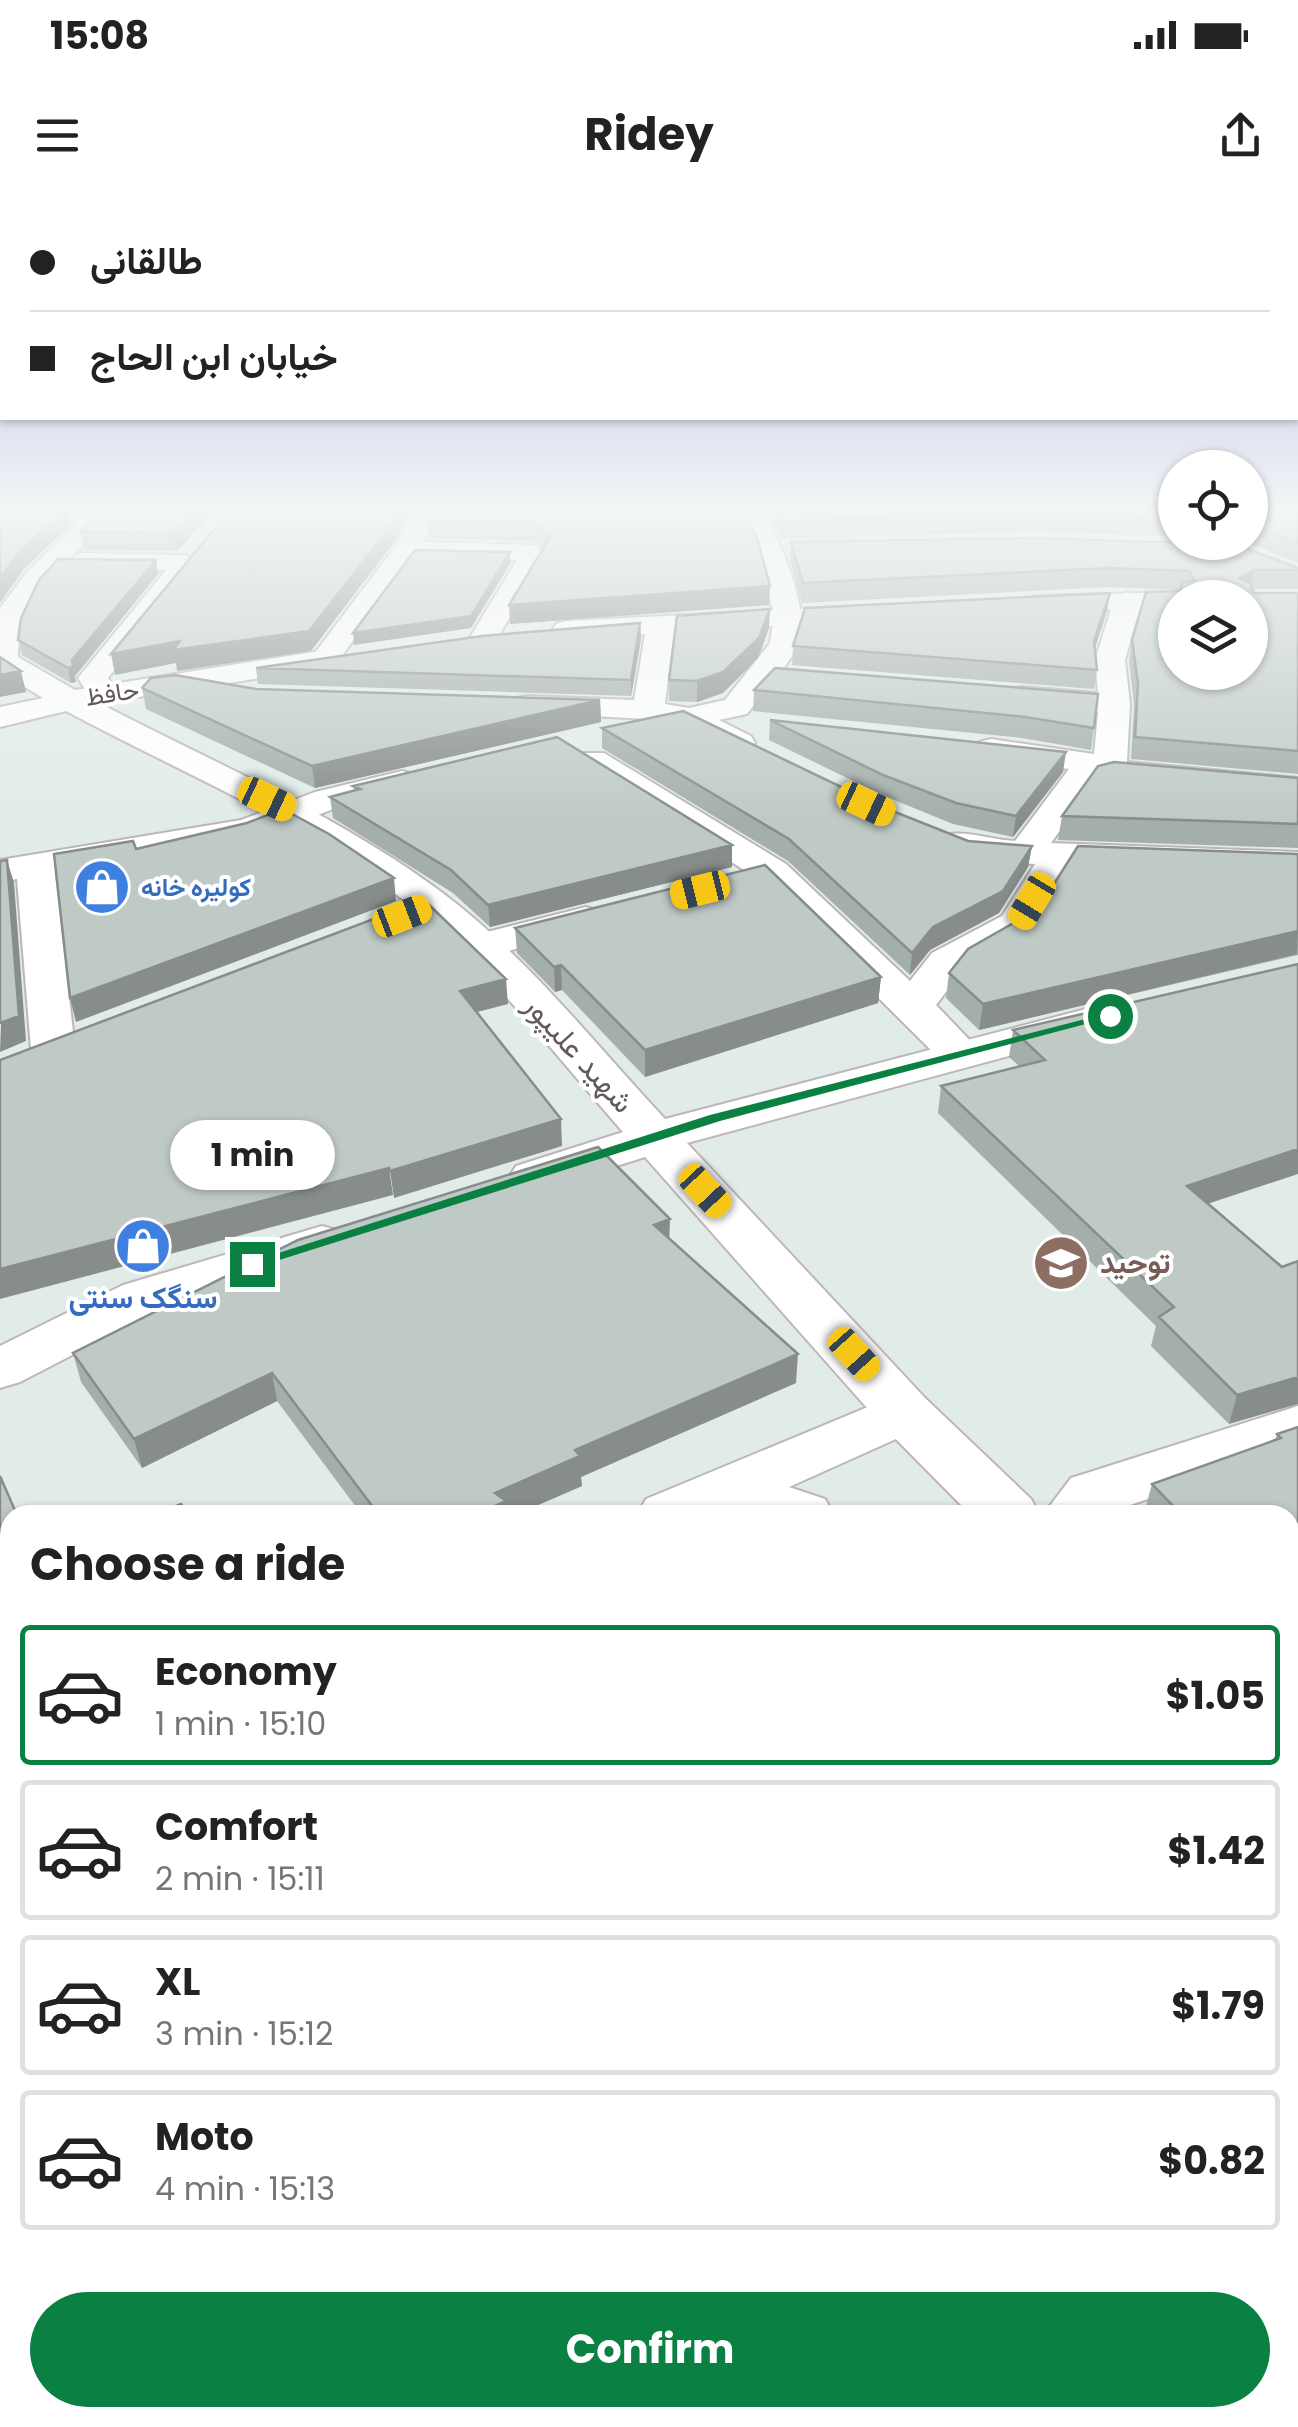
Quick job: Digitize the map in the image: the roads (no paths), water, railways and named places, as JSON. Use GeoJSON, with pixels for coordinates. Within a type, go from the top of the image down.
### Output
{"type":"FeatureCollection","features":[{"type":"Feature","properties":{"kind":"street"},"geometry":{"type":"LineString","coordinates":[[87,691],[147,614]]}},
{"type":"Feature","properties":{"kind":"street"},"geometry":{"type":"LineString","coordinates":[[326,658],[358,614]]}},
{"type":"Feature","properties":{"kind":"street"},"geometry":{"type":"LineString","coordinates":[[491,614],[473,640],[822,614]]}},
{"type":"Feature","properties":{"kind":"street"},"geometry":{"type":"LineString","coordinates":[[1110,771],[1114,704],[1110,660],[1124,614]]}},
{"type":"Feature","properties":{"kind":"street"},"geometry":{"type":"LineString","coordinates":[[788,615],[784,644],[736,707],[563,742],[774,872],[959,1052]]}},
{"type":"Feature","properties":{"kind":"street","name":"شهید علیپور"},"geometry":{"type":"LineString","coordinates":[[4,620],[2,662],[87,691],[294,812],[436,902],[778,1268],[904,1412],[999,1505]]}},
{"type":"Feature","properties":{"kind":"street"},"geometry":{"type":"LineString","coordinates":[[648,710],[661,623]]}},
{"type":"Feature","properties":{"kind":"street","name":"حافظ"},"geometry":{"type":"LineString","coordinates":[[0,717],[87,691],[175,683],[365,653]]}},
{"type":"Feature","properties":{"kind":"street"},"geometry":{"type":"LineString","coordinates":[[764,675],[802,678]]}},
{"type":"Feature","properties":{"kind":"street"},"geometry":{"type":"LineString","coordinates":[[175,683],[278,698]]}},
{"type":"Feature","properties":{"kind":"street"},"geometry":{"type":"LineString","coordinates":[[997,694],[1114,704]]}},
{"type":"Feature","properties":{"kind":"street"},"geometry":{"type":"LineString","coordinates":[[498,706],[648,710],[769,742]]}},
{"type":"Feature","properties":{"kind":"street"},"geometry":{"type":"LineString","coordinates":[[962,746],[1082,762],[1110,771],[1298,788]]}},
{"type":"Feature","properties":{"kind":"street"},"geometry":{"type":"LineString","coordinates":[[913,1006],[947,962],[1017,924],[1042,853],[1080,777],[1110,771]]}},
{"type":"Feature","properties":{"kind":"street"},"geometry":{"type":"LineString","coordinates":[[92,1033],[35,1056],[18,868],[249,830],[326,799],[436,773]]}},
{"type":"Feature","properties":{"kind":"street"},"geometry":{"type":"LineString","coordinates":[[930,832],[980,852],[1298,863]]}},
{"type":"Feature","properties":{"kind":"street"},"geometry":{"type":"LineString","coordinates":[[718,886],[774,872]]}},
{"type":"Feature","properties":{"kind":"street"},"geometry":{"type":"LineString","coordinates":[[382,923],[436,902]]}},
{"type":"Feature","properties":{"kind":"street"},"geometry":{"type":"LineString","coordinates":[[481,946],[627,909]]}},
{"type":"Feature","properties":{"kind":"street"},"geometry":{"type":"LineString","coordinates":[[484,1192],[715,1118],[959,1052],[1128,1012]]}},
{"type":"Feature","properties":{"kind":"street"},"geometry":{"type":"LineString","coordinates":[[0,1369],[142,1298],[370,1227]]}},
{"type":"Feature","properties":{"kind":"street"},"geometry":{"type":"LineString","coordinates":[[691,1505],[904,1412]]}},
{"type":"Feature","properties":{"kind":"street"},"geometry":{"type":"LineString","coordinates":[[1083,1505],[1093,1494],[1298,1427]]}},
{"type":"Feature","properties":{"kind":"street"},"geometry":{"type":"LineString","coordinates":[[726,1490],[772,1505]]}},
{"type":"Feature","properties":{"kind":"place","name":"کولیره خانه"},"geometry":{"type":"Point","coordinates":[102,887]}},
{"type":"Feature","properties":{"kind":"place","name":"سنگک سنتی"},"geometry":{"type":"Point","coordinates":[143,1246]}},
{"type":"Feature","properties":{"kind":"place","name":"توحید"},"geometry":{"type":"Point","coordinates":[1061,1263]}}]}
